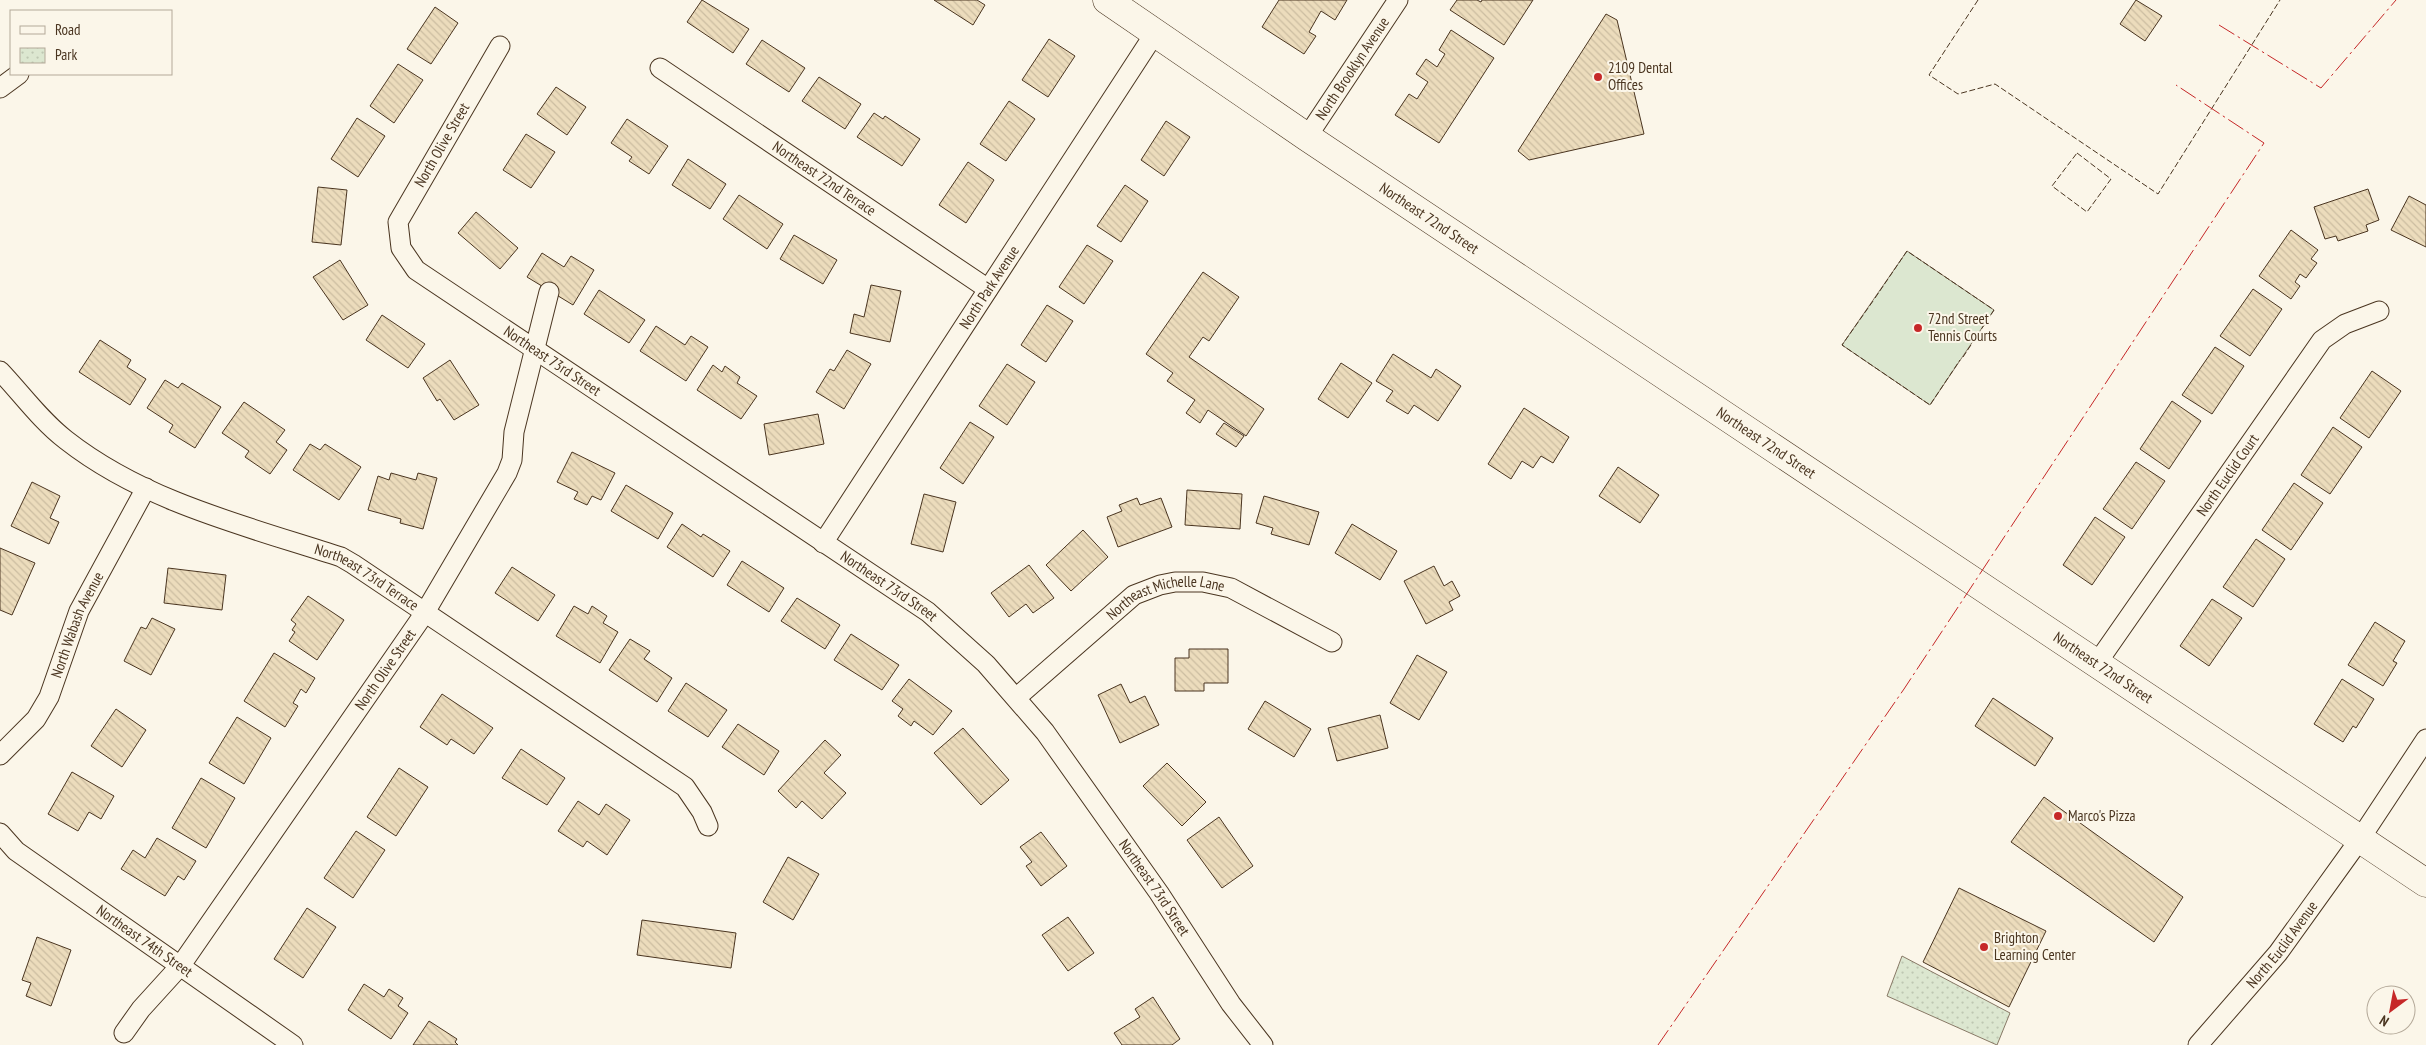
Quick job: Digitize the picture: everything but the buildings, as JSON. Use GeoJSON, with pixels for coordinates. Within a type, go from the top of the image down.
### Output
{"type":"FeatureCollection","features":[{"type":"Feature","properties":{"kind":"main road","name":"Northeast 72nd Street"},"geometry":{"type":"LineString","coordinates":[[1107,0],[1307,137],[2426,883]]}},
{"type":"Feature","properties":{"kind":"street","name":"North Brooklyn Avenue"},"geometry":{"type":"LineString","coordinates":[[1307,137],[1398,0]]}},
{"type":"Feature","properties":{"kind":"street","name":"North Park Avenue"},"geometry":{"type":"LineString","coordinates":[[823,543],[1155,32]]}},
{"type":"Feature","properties":{"kind":"street","name":"North Olive Street"},"geometry":{"type":"LineString","coordinates":[[401,248],[398,222],[500,46]]}},
{"type":"Feature","properties":{"kind":"street","name":"Northeast 72nd Terrace"},"geometry":{"type":"LineString","coordinates":[[660,68],[988,289]]}},
{"type":"Feature","properties":{"kind":"street"},"geometry":{"type":"LineString","coordinates":[[0,88],[18,75]]}},
{"type":"Feature","properties":{"kind":"street","name":"Northeast 73rd Street"},"geometry":{"type":"LineString","coordinates":[[401,248],[416,270],[928,612],[986,664],[1046,732],[1159,893],[1231,1004],[1263,1045]]}},
{"type":"Feature","properties":{"kind":"street","name":"North Olive Street"},"geometry":{"type":"LineString","coordinates":[[124,1033],[141,1009],[181,965],[424,614],[507,473],[512,460],[514,432],[549,292]]}},
{"type":"Feature","properties":{"kind":"street","name":"North Euclid Court"},"geometry":{"type":"LineString","coordinates":[[2097,664],[2322,340],[2345,324],[2378,311]]}},
{"type":"Feature","properties":{"kind":"street","name":"Northeast 73rd Terrace"},"geometry":{"type":"LineString","coordinates":[[0,371],[64,439],[86,455],[146,488],[178,504],[341,557],[685,788],[708,826]]}},
{"type":"Feature","properties":{"kind":"street","name":"North Wabash Avenue"},"geometry":{"type":"LineString","coordinates":[[0,755],[36,719],[49,697],[79,611],[146,488]]}},
{"type":"Feature","properties":{"kind":"street","name":"Northeast Michelle Lane"},"geometry":{"type":"LineString","coordinates":[[1017,697],[1134,595],[1174,582],[1203,582],[1231,588],[1332,642]]}},
{"type":"Feature","properties":{"kind":"street","name":"North Euclid Avenue"},"geometry":{"type":"LineString","coordinates":[[2198,1045],[2278,953],[2360,839],[2426,739]]}},
{"type":"Feature","properties":{"kind":"street","name":"Northeast 74th Street"},"geometry":{"type":"LineString","coordinates":[[0,833],[16,850],[293,1045]]}},
{"type":"Feature","properties":{"kind":"green space","name":"72nd Street Tennis Courts"},"geometry":{"type":"Polygon","coordinates":[[[1907,251],[1994,310],[1930,405],[1842,345],[1907,251]]]}},
{"type":"Feature","properties":{"kind":"green space"},"geometry":{"type":"Polygon","coordinates":[[[1902,956],[2010,1013],[1997,1045],[1887,996],[1902,956]]]}},
{"type":"Feature","properties":{"kind":"fence"},"geometry":{"type":"LineString","coordinates":[[1978,0],[1929,75],[1958,94],[1995,84],[2158,194],[2280,0]]}},
{"type":"Feature","properties":{"kind":"fence"},"geometry":{"type":"LineString","coordinates":[[2077,153],[2111,179],[2087,212],[2052,186],[2077,153]]}},
{"type":"Feature","properties":{"kind":"fence"},"geometry":{"type":"LineString","coordinates":[[1875,298],[1907,251],[1994,310],[1963,357]]}},
{"type":"Feature","properties":{"kind":"fence"},"geometry":{"type":"LineString","coordinates":[[1873,301],[1842,345],[1930,405],[1960,360]]}},
{"type":"Feature","properties":{"kind":"power"},"geometry":{"type":"LineString","coordinates":[[2219,25],[2321,88],[2396,0]]}},
{"type":"Feature","properties":{"kind":"power"},"geometry":{"type":"LineString","coordinates":[[1658,1045],[1904,689],[2264,143],[2176,85]]}},
{"type":"Feature","properties":{"kind":"place","name":"2109 Dental Offices"},"geometry":{"type":"Point","coordinates":[1598,77]}},
{"type":"Feature","properties":{"kind":"place","name":"72nd Street Tennis Courts"},"geometry":{"type":"Point","coordinates":[1918,328]}},
{"type":"Feature","properties":{"kind":"place","name":"Marco's Pizza"},"geometry":{"type":"Point","coordinates":[2058,816]}},
{"type":"Feature","properties":{"kind":"place","name":"Brighton Learning Center"},"geometry":{"type":"Point","coordinates":[1984,947]}}]}
